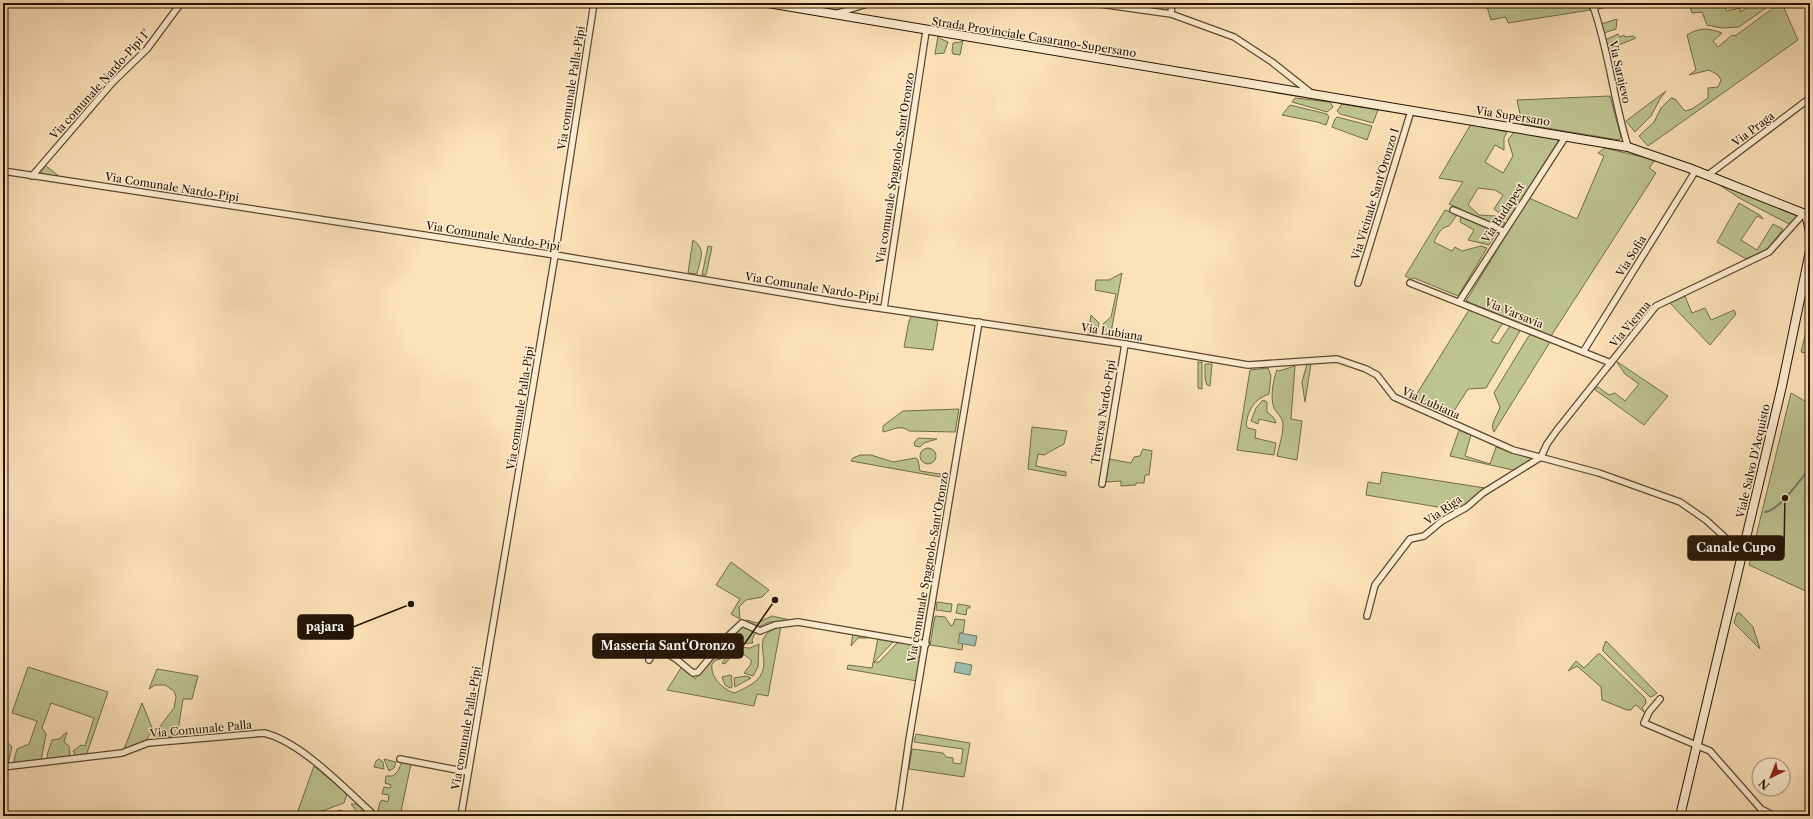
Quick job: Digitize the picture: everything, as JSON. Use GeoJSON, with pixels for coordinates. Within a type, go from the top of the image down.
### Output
{"type":"FeatureCollection","features":[{"type":"Feature","properties":{"kind":"street","name":"Via comunale Nardo-Pipi I°"},"geometry":{"type":"LineString","coordinates":[[32,176],[113,82],[147,49],[181,3]]}},
{"type":"Feature","properties":{"kind":"street","name":"Via comunale Palla-Pipi"},"geometry":{"type":"LineString","coordinates":[[461,816],[555,255],[594,3]]}},
{"type":"Feature","properties":{"kind":"street","name":"Strada Provinciale Casarano-Supersano"},"geometry":{"type":"LineString","coordinates":[[768,3],[926,31],[1203,75]]}},
{"type":"Feature","properties":{"kind":"street"},"geometry":{"type":"LineString","coordinates":[[835,14],[870,3]]}},
{"type":"Feature","properties":{"kind":"street"},"geometry":{"type":"LineString","coordinates":[[1093,3],[1171,14],[1234,37],[1272,62],[1311,93]]}},
{"type":"Feature","properties":{"kind":"street"},"geometry":{"type":"LineString","coordinates":[[1171,14],[1172,3]]}},
{"type":"Feature","properties":{"kind":"street"},"geometry":{"type":"LineString","coordinates":[[1592,5],[1607,3]]}},
{"type":"Feature","properties":{"kind":"street","name":"Via Sarajevo"},"geometry":{"type":"LineString","coordinates":[[1592,5],[1607,52],[1623,132],[1628,147]]}},
{"type":"Feature","properties":{"kind":"street","name":"Via comunale Spagnolo-Sant'Oronzo"},"geometry":{"type":"LineString","coordinates":[[884,308],[926,31]]}},
{"type":"Feature","properties":{"kind":"street","name":"Via Supersano"},"geometry":{"type":"LineString","coordinates":[[1203,75],[1628,147],[1696,170],[1807,214]]}},
{"type":"Feature","properties":{"kind":"street","name":"Via Praga"},"geometry":{"type":"LineString","coordinates":[[1708,175],[1810,98]]}},
{"type":"Feature","properties":{"kind":"street","name":"Via Vicinale Sant'Oronzo I"},"geometry":{"type":"LineString","coordinates":[[1358,283],[1411,111]]}},
{"type":"Feature","properties":{"kind":"street","name":"Via Budapest"},"geometry":{"type":"LineString","coordinates":[[1459,302],[1503,231],[1566,136]]}},
{"type":"Feature","properties":{"kind":"street","name":"Via Sofia"},"geometry":{"type":"LineString","coordinates":[[1582,352],[1696,170]]}},
{"type":"Feature","properties":{"kind":"street","name":"Via Comunale Nardo-Pipi"},"geometry":{"type":"LineString","coordinates":[[3,171],[555,255],[844,303],[979,322]]}},
{"type":"Feature","properties":{"kind":"street"},"geometry":{"type":"LineString","coordinates":[[1453,210],[1503,231]]}},
{"type":"Feature","properties":{"kind":"street"},"geometry":{"type":"LineString","coordinates":[[1807,214],[1810,232]]}},
{"type":"Feature","properties":{"kind":"street","name":"Via Vienna"},"geometry":{"type":"LineString","coordinates":[[1541,457],[1547,444],[1557,430],[1656,306],[1769,252],[1807,214]]}},
{"type":"Feature","properties":{"kind":"street","name":"Viale Salvo D'Acquisto"},"geometry":{"type":"LineString","coordinates":[[1680,816],[1782,386],[1810,251]]}},
{"type":"Feature","properties":{"kind":"street","name":"Via Varsavia"},"geometry":{"type":"LineString","coordinates":[[1410,283],[1611,363]]}},
{"type":"Feature","properties":{"kind":"street","name":"Via comunale Spagnolo-Sant'Oronzo"},"geometry":{"type":"LineString","coordinates":[[898,816],[979,322]]}},
{"type":"Feature","properties":{"kind":"street","name":"Via Lubiana"},"geometry":{"type":"LineString","coordinates":[[979,322],[1248,365],[1337,359],[1366,369],[1376,375],[1394,397],[1514,450],[1633,484],[1680,502],[1706,520],[1742,553]]}},
{"type":"Feature","properties":{"kind":"street","name":"Traversa Nardo-Pipi"},"geometry":{"type":"LineString","coordinates":[[1102,484],[1124,344]]}},
{"type":"Feature","properties":{"kind":"street","name":"Via Riga"},"geometry":{"type":"LineString","coordinates":[[1367,616],[1375,585],[1410,539],[1424,536],[1442,521],[1467,507],[1483,493],[1541,457]]}},
{"type":"Feature","properties":{"kind":"street"},"geometry":{"type":"LineString","coordinates":[[649,660],[655,649],[658,648],[676,659],[693,673],[698,672],[727,637],[742,623],[760,631],[775,625],[798,622],[926,644]]}},
{"type":"Feature","properties":{"kind":"street"},"geometry":{"type":"LineString","coordinates":[[1660,700],[1649,712],[1644,723],[1710,751],[1761,809],[1775,816]]}},
{"type":"Feature","properties":{"kind":"street","name":"Via Comunale Palla"},"geometry":{"type":"LineString","coordinates":[[3,767],[122,754],[148,743],[264,733],[287,742],[314,762],[375,816]]}},
{"type":"Feature","properties":{"kind":"street"},"geometry":{"type":"LineString","coordinates":[[400,759],[468,772]]}},
{"type":"Feature","properties":{"kind":"street"},"geometry":{"type":"LineString","coordinates":[[1809,816],[1810,807]]}},
{"type":"Feature","properties":{"kind":"green space"},"geometry":{"type":"Polygon","coordinates":[[[1486,3],[1588,3],[1590,10],[1508,23],[1506,17],[1491,20],[1486,3]]]}},
{"type":"Feature","properties":{"kind":"green space"},"geometry":{"type":"Polygon","coordinates":[[[1689,3],[1724,3],[1726,11],[1740,8],[1740,12],[1755,3],[1773,3],[1739,27],[1722,28],[1707,25],[1702,12],[1692,13],[1689,3]]]}},
{"type":"Feature","properties":{"kind":"green space"},"geometry":{"type":"Polygon","coordinates":[[[1780,3],[1783,6],[1798,40],[1648,146],[1639,136],[1654,122],[1661,108],[1671,98],[1675,99],[1685,111],[1692,109],[1708,98],[1708,88],[1718,87],[1721,80],[1718,75],[1709,70],[1689,75],[1696,70],[1687,35],[1704,29],[1722,33],[1713,41],[1718,47],[1732,35],[1735,36],[1780,3]]]}},
{"type":"Feature","properties":{"kind":"green space"},"geometry":{"type":"Polygon","coordinates":[[[1617,19],[1616,29],[1604,33],[1601,24],[1617,19]]]}},
{"type":"Feature","properties":{"kind":"green space"},"geometry":{"type":"Polygon","coordinates":[[[1618,34],[1620,37],[1624,35],[1625,37],[1633,36],[1636,38],[1609,49],[1605,40],[1618,34]]]}},
{"type":"Feature","properties":{"kind":"green space"},"geometry":{"type":"Polygon","coordinates":[[[938,36],[948,42],[944,53],[935,54],[938,36]]]}},
{"type":"Feature","properties":{"kind":"green space"},"geometry":{"type":"Polygon","coordinates":[[[963,40],[960,55],[953,54],[953,43],[961,42],[963,40]]]}},
{"type":"Feature","properties":{"kind":"green space"},"geometry":{"type":"Polygon","coordinates":[[[1666,91],[1651,116],[1635,132],[1626,121],[1666,91]]]}},
{"type":"Feature","properties":{"kind":"green space"},"geometry":{"type":"Polygon","coordinates":[[[1610,96],[1621,137],[1619,140],[1522,124],[1517,100],[1610,96]]]}},
{"type":"Feature","properties":{"kind":"green space"},"geometry":{"type":"Polygon","coordinates":[[[1295,98],[1330,102],[1333,107],[1327,112],[1292,102],[1295,98]]]}},
{"type":"Feature","properties":{"kind":"green space"},"geometry":{"type":"Polygon","coordinates":[[[1342,104],[1378,110],[1373,123],[1340,114],[1337,111],[1342,104]]]}},
{"type":"Feature","properties":{"kind":"green space"},"geometry":{"type":"Polygon","coordinates":[[[1290,105],[1327,114],[1329,117],[1326,125],[1282,115],[1290,105]]]}},
{"type":"Feature","properties":{"kind":"green space"},"geometry":{"type":"Polygon","coordinates":[[[1337,117],[1372,126],[1367,140],[1332,127],[1337,117]]]}},
{"type":"Feature","properties":{"kind":"green space"},"geometry":{"type":"Polygon","coordinates":[[[1471,124],[1507,132],[1504,138],[1504,150],[1495,145],[1485,162],[1503,173],[1513,156],[1508,140],[1514,132],[1559,140],[1508,220],[1494,209],[1503,195],[1495,190],[1478,188],[1468,205],[1479,215],[1495,216],[1505,223],[1502,228],[1449,204],[1463,182],[1439,178],[1471,124]]]}},
{"type":"Feature","properties":{"kind":"green space"},"geometry":{"type":"Polygon","coordinates":[[[1605,148],[1655,160],[1649,168],[1656,173],[1551,336],[1466,301],[1529,198],[1577,219],[1604,156],[1598,153],[1605,148]]]}},
{"type":"Feature","properties":{"kind":"green space"},"geometry":{"type":"Polygon","coordinates":[[[45,165],[61,178],[43,175],[41,171],[45,165]]]}},
{"type":"Feature","properties":{"kind":"green space"},"geometry":{"type":"Polygon","coordinates":[[[1720,183],[1799,215],[1789,224],[1741,199],[1721,186],[1720,183]]]}},
{"type":"Feature","properties":{"kind":"green space"},"geometry":{"type":"Polygon","coordinates":[[[1739,203],[1761,216],[1763,219],[1757,216],[1741,240],[1757,250],[1773,224],[1783,229],[1769,248],[1746,259],[1717,242],[1739,203]]]}},
{"type":"Feature","properties":{"kind":"green space"},"geometry":{"type":"Polygon","coordinates":[[[1445,210],[1457,215],[1449,226],[1440,232],[1434,242],[1452,251],[1455,247],[1462,251],[1481,246],[1487,248],[1458,296],[1414,278],[1411,279],[1405,276],[1445,210]]]}},
{"type":"Feature","properties":{"kind":"green space"},"geometry":{"type":"Polygon","coordinates":[[[1461,217],[1497,232],[1489,245],[1468,240],[1474,230],[1460,222],[1461,217]]]}},
{"type":"Feature","properties":{"kind":"green space"},"geometry":{"type":"Polygon","coordinates":[[[693,240],[700,247],[701,251],[701,259],[697,274],[688,273],[693,240]]]}},
{"type":"Feature","properties":{"kind":"green space"},"geometry":{"type":"Polygon","coordinates":[[[708,246],[712,247],[706,275],[702,275],[708,246]]]}},
{"type":"Feature","properties":{"kind":"green space"},"geometry":{"type":"Polygon","coordinates":[[[1122,273],[1110,338],[1105,338],[1102,334],[1103,324],[1111,317],[1116,294],[1095,290],[1096,280],[1109,280],[1122,273]]]}},
{"type":"Feature","properties":{"kind":"green space"},"geometry":{"type":"Polygon","coordinates":[[[1685,296],[1692,313],[1705,308],[1711,320],[1734,310],[1736,314],[1710,345],[1670,303],[1685,296]]]}},
{"type":"Feature","properties":{"kind":"green space"},"geometry":{"type":"Polygon","coordinates":[[[1469,310],[1503,323],[1491,341],[1498,344],[1510,326],[1519,328],[1520,331],[1486,388],[1468,389],[1450,417],[1446,418],[1411,403],[1469,310]]]}},
{"type":"Feature","properties":{"kind":"green space"},"geometry":{"type":"Polygon","coordinates":[[[912,315],[938,321],[933,350],[904,347],[909,321],[912,315]]]}},
{"type":"Feature","properties":{"kind":"green space"},"geometry":{"type":"Polygon","coordinates":[[[1091,315],[1099,323],[1097,333],[1094,336],[1088,335],[1091,315]]]}},
{"type":"Feature","properties":{"kind":"green space"},"geometry":{"type":"Polygon","coordinates":[[[1810,315],[1810,354],[1801,352],[1810,315]]]}},
{"type":"Feature","properties":{"kind":"green space"},"geometry":{"type":"Polygon","coordinates":[[[1531,334],[1550,342],[1494,432],[1493,423],[1500,407],[1494,393],[1531,334]]]}},
{"type":"Feature","properties":{"kind":"green space"},"geometry":{"type":"Polygon","coordinates":[[[1616,361],[1668,396],[1644,425],[1594,389],[1598,387],[1609,395],[1615,393],[1625,401],[1639,384],[1625,374],[1616,361]]]}},
{"type":"Feature","properties":{"kind":"green space"},"geometry":{"type":"Polygon","coordinates":[[[1198,362],[1202,362],[1202,389],[1198,388],[1198,362]]]}},
{"type":"Feature","properties":{"kind":"green space"},"geometry":{"type":"Polygon","coordinates":[[[1205,364],[1212,364],[1210,386],[1207,385],[1205,379],[1205,364]]]}},
{"type":"Feature","properties":{"kind":"green space"},"geometry":{"type":"Polygon","coordinates":[[[1307,364],[1311,364],[1305,402],[1302,382],[1307,364]]]}},
{"type":"Feature","properties":{"kind":"green space"},"geometry":{"type":"Polygon","coordinates":[[[1295,366],[1291,419],[1302,421],[1297,460],[1277,456],[1282,437],[1283,422],[1274,408],[1272,399],[1273,384],[1277,370],[1279,371],[1295,366]]]}},
{"type":"Feature","properties":{"kind":"green space"},"geometry":{"type":"Polygon","coordinates":[[[1268,368],[1271,376],[1269,394],[1259,399],[1250,410],[1246,425],[1248,428],[1256,430],[1255,438],[1276,443],[1274,455],[1237,450],[1250,370],[1268,368]]]}},
{"type":"Feature","properties":{"kind":"green space"},"geometry":{"type":"Polygon","coordinates":[[[1791,393],[1810,404],[1810,593],[1749,565],[1791,393]]]}},
{"type":"Feature","properties":{"kind":"green space"},"geometry":{"type":"Polygon","coordinates":[[[1263,400],[1267,402],[1267,412],[1274,418],[1276,423],[1259,419],[1258,424],[1251,421],[1256,408],[1263,400]]]}},
{"type":"Feature","properties":{"kind":"green space"},"geometry":{"type":"Polygon","coordinates":[[[959,409],[955,432],[909,431],[903,428],[897,428],[883,432],[883,426],[903,411],[959,409]]]}},
{"type":"Feature","properties":{"kind":"green space"},"geometry":{"type":"Polygon","coordinates":[[[1032,427],[1067,431],[1064,444],[1044,455],[1038,454],[1036,466],[1066,472],[1066,476],[1028,469],[1032,427]]]}},
{"type":"Feature","properties":{"kind":"green space"},"geometry":{"type":"Polygon","coordinates":[[[1459,430],[1471,435],[1465,456],[1490,464],[1496,447],[1534,459],[1513,470],[1450,456],[1459,430]]]}},
{"type":"Feature","properties":{"kind":"green space"},"geometry":{"type":"Polygon","coordinates":[[[918,438],[937,439],[924,443],[920,447],[915,446],[914,443],[918,438]]]}},
{"type":"Feature","properties":{"kind":"green space"},"geometry":{"type":"Polygon","coordinates":[[[928,448],[934,450],[936,456],[934,462],[928,464],[922,462],[920,456],[922,450],[928,448]]]}},
{"type":"Feature","properties":{"kind":"green space"},"geometry":{"type":"Polygon","coordinates":[[[1143,449],[1152,451],[1149,475],[1145,475],[1144,483],[1121,486],[1121,481],[1106,482],[1109,459],[1131,463],[1134,457],[1140,456],[1143,449]]]}},
{"type":"Feature","properties":{"kind":"green space"},"geometry":{"type":"Polygon","coordinates":[[[860,455],[871,455],[893,462],[916,458],[918,460],[920,471],[946,475],[946,478],[851,461],[853,458],[860,455]]]}},
{"type":"Feature","properties":{"kind":"green space"},"geometry":{"type":"Polygon","coordinates":[[[1382,472],[1485,488],[1467,505],[1456,510],[1366,495],[1368,482],[1380,484],[1382,472]]]}},
{"type":"Feature","properties":{"kind":"green space"},"geometry":{"type":"Polygon","coordinates":[[[731,562],[769,590],[762,597],[746,600],[739,607],[740,619],[731,614],[740,599],[716,585],[731,562]]]}},
{"type":"Feature","properties":{"kind":"green space"},"geometry":{"type":"Polygon","coordinates":[[[937,602],[952,604],[951,612],[936,610],[937,602]]]}},
{"type":"Feature","properties":{"kind":"green space"},"geometry":{"type":"Polygon","coordinates":[[[958,604],[970,606],[970,608],[967,608],[966,615],[956,613],[958,604]]]}},
{"type":"Feature","properties":{"kind":"green space"},"geometry":{"type":"Polygon","coordinates":[[[1737,613],[1740,613],[1753,627],[1760,649],[1734,623],[1737,613]]]}},
{"type":"Feature","properties":{"kind":"green space"},"geometry":{"type":"Polygon","coordinates":[[[772,616],[790,621],[769,622],[759,627],[746,622],[747,620],[757,623],[772,616]]]}},
{"type":"Feature","properties":{"kind":"green space"},"geometry":{"type":"Polygon","coordinates":[[[935,616],[945,617],[951,626],[953,625],[955,619],[965,620],[963,633],[960,633],[959,643],[963,643],[962,650],[930,645],[935,616]]]}},
{"type":"Feature","properties":{"kind":"green space"},"geometry":{"type":"Polygon","coordinates":[[[740,625],[756,631],[752,640],[753,643],[735,644],[730,647],[721,659],[716,660],[712,664],[713,674],[722,686],[735,693],[752,684],[762,673],[764,665],[763,643],[765,636],[770,631],[781,626],[768,696],[757,694],[754,706],[667,690],[682,666],[695,679],[719,648],[740,625]]]}},
{"type":"Feature","properties":{"kind":"green space"},"geometry":{"type":"Polygon","coordinates":[[[853,633],[870,636],[868,638],[858,638],[851,646],[853,633]]]}},
{"type":"Feature","properties":{"kind":"green space"},"geometry":{"type":"Polygon","coordinates":[[[878,638],[894,641],[874,662],[879,662],[899,641],[922,645],[917,681],[847,669],[848,665],[872,668],[878,638]]]}},
{"type":"Feature","properties":{"kind":"green space"},"geometry":{"type":"Polygon","coordinates":[[[1606,641],[1657,693],[1650,697],[1603,651],[1606,641]]]}},
{"type":"Feature","properties":{"kind":"green space"},"geometry":{"type":"Polygon","coordinates":[[[759,644],[758,667],[753,676],[744,673],[751,664],[751,660],[737,649],[725,664],[722,663],[732,650],[737,647],[750,648],[759,644]]]}},
{"type":"Feature","properties":{"kind":"green space"},"geometry":{"type":"Polygon","coordinates":[[[1598,654],[1600,654],[1645,698],[1646,703],[1642,708],[1645,713],[1636,705],[1631,710],[1627,710],[1602,700],[1601,687],[1577,666],[1568,671],[1576,661],[1584,668],[1598,654]]]}},
{"type":"Feature","properties":{"kind":"green space"},"geometry":{"type":"Polygon","coordinates":[[[28,667],[108,692],[86,756],[76,756],[73,751],[81,745],[85,746],[94,718],[51,703],[42,728],[46,734],[41,761],[15,764],[14,760],[17,749],[29,744],[37,721],[12,713],[28,667]]]}},
{"type":"Feature","properties":{"kind":"green space"},"geometry":{"type":"Polygon","coordinates":[[[157,669],[198,676],[192,699],[183,699],[177,737],[157,737],[158,729],[174,708],[176,697],[174,691],[165,685],[155,685],[149,689],[157,669]]]}},
{"type":"Feature","properties":{"kind":"green space"},"geometry":{"type":"Polygon","coordinates":[[[732,676],[732,687],[730,688],[725,685],[722,677],[732,676]]]}},
{"type":"Feature","properties":{"kind":"green space"},"geometry":{"type":"Polygon","coordinates":[[[746,676],[751,678],[735,687],[734,678],[746,676]]]}},
{"type":"Feature","properties":{"kind":"green space"},"geometry":{"type":"Polygon","coordinates":[[[142,703],[153,730],[146,740],[124,749],[142,703]]]}},
{"type":"Feature","properties":{"kind":"green space"},"geometry":{"type":"Polygon","coordinates":[[[67,732],[64,742],[69,746],[70,754],[65,758],[48,760],[47,755],[52,740],[59,739],[67,732]]]}},
{"type":"Feature","properties":{"kind":"green space"},"geometry":{"type":"Polygon","coordinates":[[[916,734],[970,743],[964,777],[909,769],[912,749],[943,753],[946,757],[953,758],[953,763],[961,764],[963,749],[914,742],[916,734]]]}},
{"type":"Feature","properties":{"kind":"green space"},"geometry":{"type":"Polygon","coordinates":[[[4,739],[12,747],[8,764],[3,765],[4,739]]]}},
{"type":"Feature","properties":{"kind":"green space"},"geometry":{"type":"Polygon","coordinates":[[[379,759],[383,762],[384,769],[374,767],[376,761],[379,759]]]}},
{"type":"Feature","properties":{"kind":"green space"},"geometry":{"type":"Polygon","coordinates":[[[384,759],[396,762],[394,768],[389,771],[384,759]]]}},
{"type":"Feature","properties":{"kind":"green space"},"geometry":{"type":"Polygon","coordinates":[[[402,762],[411,764],[400,816],[379,816],[377,814],[380,802],[382,800],[388,802],[389,795],[382,794],[384,787],[390,788],[391,785],[385,783],[386,776],[393,776],[398,771],[402,762]]]}},
{"type":"Feature","properties":{"kind":"green space"},"geometry":{"type":"Polygon","coordinates":[[[314,766],[347,794],[344,803],[308,816],[296,816],[314,766]]]}},
{"type":"Feature","properties":{"kind":"green space"},"geometry":{"type":"Polygon","coordinates":[[[351,804],[357,804],[371,816],[360,816],[351,804]]]}},
{"type":"Feature","properties":{"kind":"green space"},"geometry":{"type":"Polygon","coordinates":[[[340,810],[351,816],[324,816],[340,810]]]}},
{"type":"Feature","properties":{"kind":"shaded area"},"geometry":{"type":"Polygon","coordinates":[[[960,633],[977,636],[975,646],[958,643],[960,633]]]}},
{"type":"Feature","properties":{"kind":"shaded area"},"geometry":{"type":"Polygon","coordinates":[[[956,662],[972,665],[970,675],[954,672],[956,662]]]}},
{"type":"Feature","properties":{"kind":"waterway"},"geometry":{"type":"LineString","coordinates":[[1765,512],[1771,510],[1783,501],[1810,468]]}},
{"type":"Feature","properties":{"kind":"place","name":"Canale Cupo"},"geometry":{"type":"Point","coordinates":[1785,498]}},
{"type":"Feature","properties":{"kind":"place","name":"Masseria Sant'Oronzo"},"geometry":{"type":"Point","coordinates":[775,600]}},
{"type":"Feature","properties":{"kind":"place","name":"pajara"},"geometry":{"type":"Point","coordinates":[411,604]}}]}
